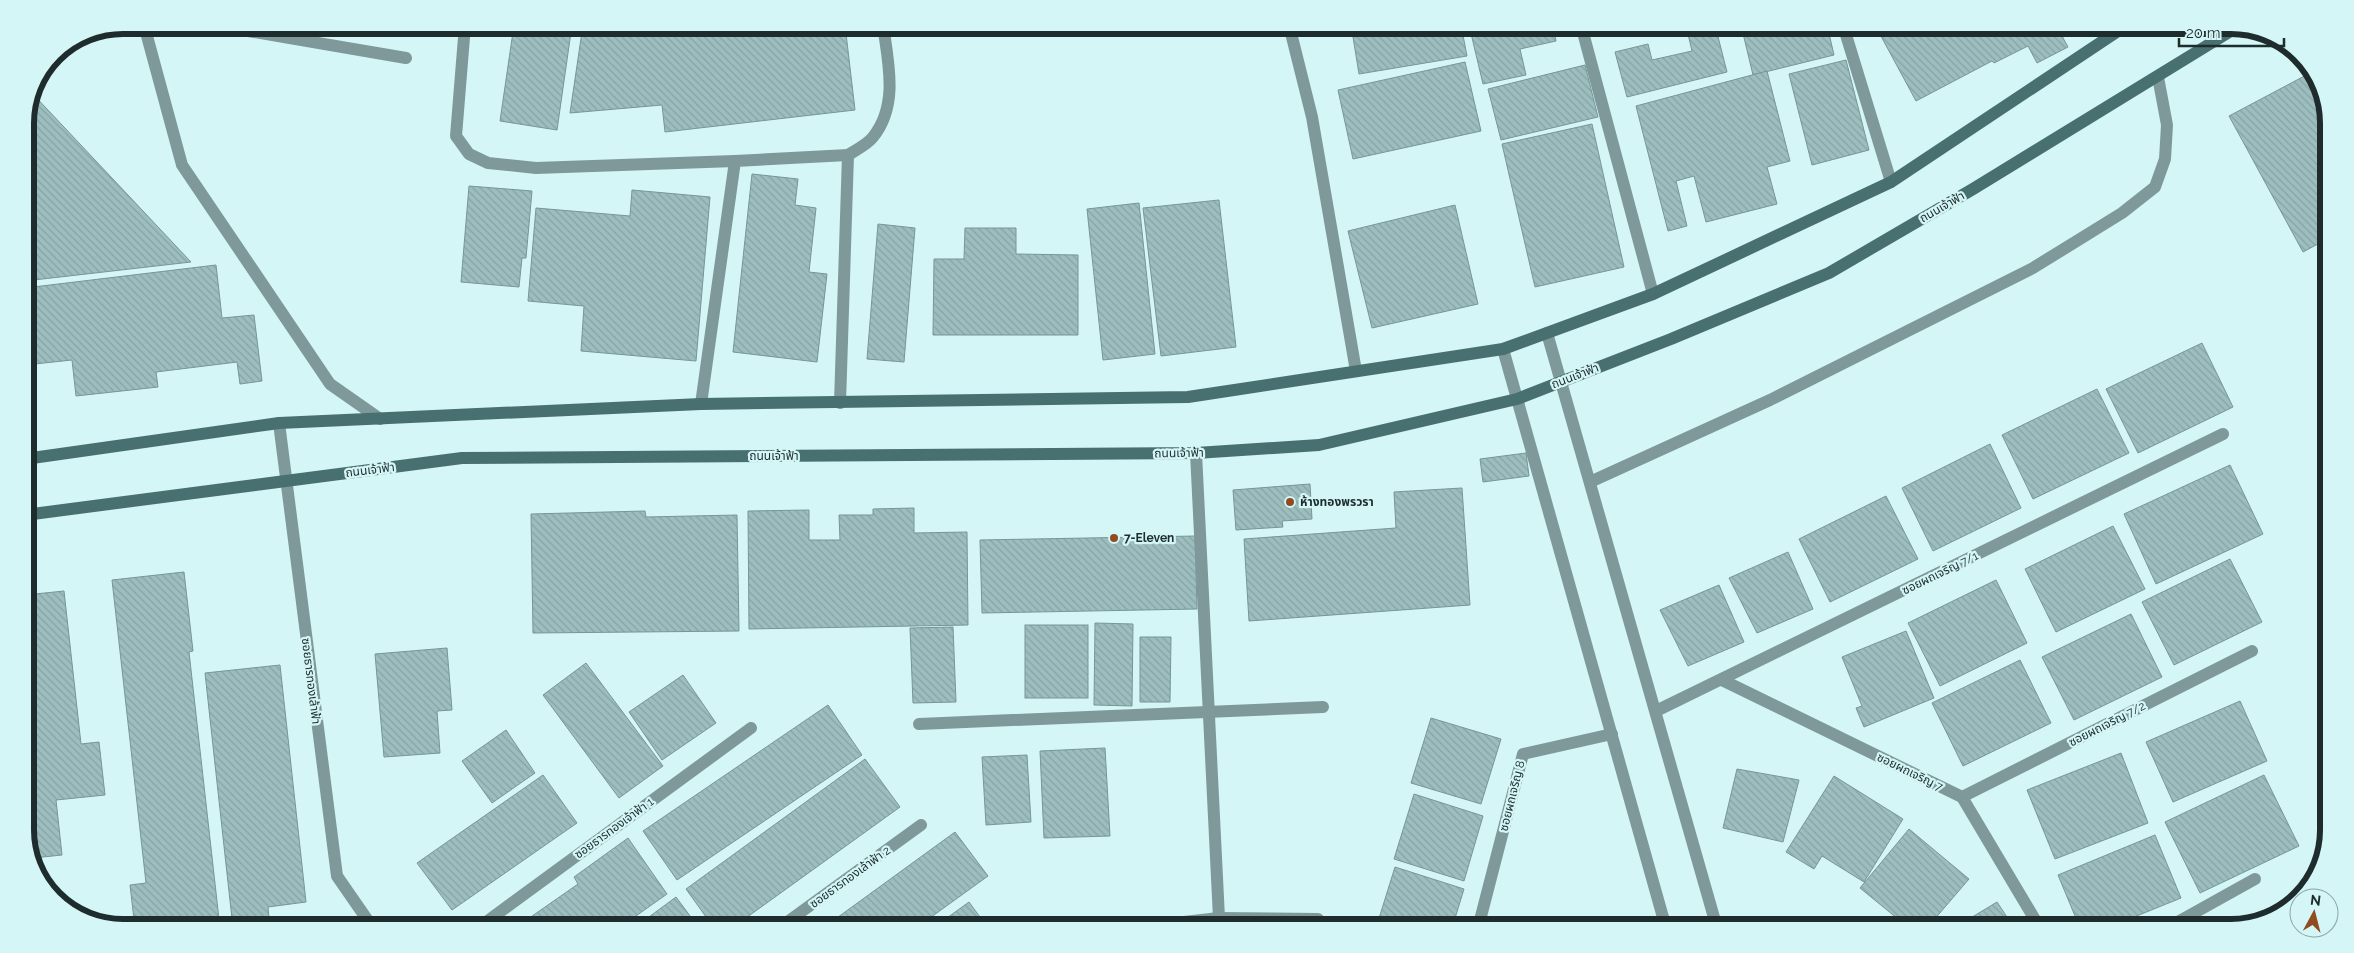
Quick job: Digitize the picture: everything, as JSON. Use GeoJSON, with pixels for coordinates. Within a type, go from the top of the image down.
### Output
{"type":"FeatureCollection","features":[{"type":"Feature","properties":{"kind":"main road"},"geometry":{"type":"LineString","coordinates":[[34,458],[279,423],[701,404],[1188,397],[1503,349],[1653,294],[1891,182],[2113,34]]}},
{"type":"Feature","properties":{"kind":"main road","name":"ถนนเจ้าฟ้า"},"geometry":{"type":"LineString","coordinates":[[34,515],[462,458],[1196,453],[1319,445],[1517,399],[1671,339],[1829,273],[1973,189],[2226,34]]}},
{"type":"Feature","properties":{"kind":"street"},"geometry":{"type":"LineString","coordinates":[[146,34],[182,165],[330,384],[380,419]]}},
{"type":"Feature","properties":{"kind":"street"},"geometry":{"type":"LineString","coordinates":[[266,34],[406,58]]}},
{"type":"Feature","properties":{"kind":"street"},"geometry":{"type":"LineString","coordinates":[[464,34],[456,136],[469,154],[488,163],[536,168],[848,155],[872,139],[884,120],[891,78],[884,34]]}},
{"type":"Feature","properties":{"kind":"street"},"geometry":{"type":"LineString","coordinates":[[1291,34],[1312,117],[1356,371]]}},
{"type":"Feature","properties":{"kind":"street"},"geometry":{"type":"LineString","coordinates":[[1583,34],[1653,294]]}},
{"type":"Feature","properties":{"kind":"street"},"geometry":{"type":"LineString","coordinates":[[1845,34],[1891,182]]}},
{"type":"Feature","properties":{"kind":"street"},"geometry":{"type":"LineString","coordinates":[[1590,482],[1770,400],[2033,268],[2122,213],[2154,187],[2166,159],[2167,125],[2158,76]]}},
{"type":"Feature","properties":{"kind":"street"},"geometry":{"type":"LineString","coordinates":[[840,403],[848,155]]}},
{"type":"Feature","properties":{"kind":"street"},"geometry":{"type":"LineString","coordinates":[[701,404],[735,161]]}},
{"type":"Feature","properties":{"kind":"street"},"geometry":{"type":"LineString","coordinates":[[1547,333],[1714,919]]}},
{"type":"Feature","properties":{"kind":"street"},"geometry":{"type":"LineString","coordinates":[[1503,349],[1663,919]]}},
{"type":"Feature","properties":{"kind":"street","name":"ซอยธารทองเล้าฟ้า"},"geometry":{"type":"LineString","coordinates":[[279,423],[337,876],[367,919]]}},
{"type":"Feature","properties":{"kind":"street","name":"ซอยผถเจริญ 7/1"},"geometry":{"type":"LineString","coordinates":[[1656,711],[2223,434]]}},
{"type":"Feature","properties":{"kind":"street"},"geometry":{"type":"LineString","coordinates":[[1196,453],[1207,711],[1219,918]]}},
{"type":"Feature","properties":{"kind":"street","name":"ซอยผถเจริญ 7/2"},"geometry":{"type":"LineString","coordinates":[[1962,797],[2252,651]]}},
{"type":"Feature","properties":{"kind":"street","name":"ซอยผถเจริญ 7"},"geometry":{"type":"LineString","coordinates":[[1722,680],[1962,797]]}},
{"type":"Feature","properties":{"kind":"street"},"geometry":{"type":"LineString","coordinates":[[919,724],[1323,707]]}},
{"type":"Feature","properties":{"kind":"street","name":"ซอยธารทองเจ้าฟ้า 1"},"geometry":{"type":"LineString","coordinates":[[490,919],[751,728]]}},
{"type":"Feature","properties":{"kind":"street","name":"ซอยผถเจริญ 8"},"geometry":{"type":"LineString","coordinates":[[1480,919],[1523,754],[1612,734]]}},
{"type":"Feature","properties":{"kind":"street"},"geometry":{"type":"LineString","coordinates":[[1962,797],[2035,919]]}},
{"type":"Feature","properties":{"kind":"street","name":"ซอยธารทองเล้าฟ้า 2"},"geometry":{"type":"LineString","coordinates":[[791,919],[922,825]]}},
{"type":"Feature","properties":{"kind":"street"},"geometry":{"type":"LineString","coordinates":[[2184,919],[2254,879]]}},
{"type":"Feature","properties":{"kind":"street"},"geometry":{"type":"LineString","coordinates":[[1210,919],[1318,919]]}},
{"type":"Feature","properties":{"kind":"building"},"geometry":{"type":"Polygon","coordinates":[[[513,34],[571,34],[557,130],[500,121],[513,34]]]}},
{"type":"Feature","properties":{"kind":"building"},"geometry":{"type":"Polygon","coordinates":[[[582,34],[846,34],[855,110],[665,132],[662,105],[570,113],[582,34]]]}},
{"type":"Feature","properties":{"kind":"building"},"geometry":{"type":"Polygon","coordinates":[[[1371,34],[1463,34],[1467,56],[1359,74],[1353,37],[1371,34]]]}},
{"type":"Feature","properties":{"kind":"building"},"geometry":{"type":"Polygon","coordinates":[[[1471,34],[1555,34],[1556,41],[1520,49],[1526,75],[1483,84],[1471,34]]]}},
{"type":"Feature","properties":{"kind":"building"},"geometry":{"type":"Polygon","coordinates":[[[1688,34],[1717,34],[1727,72],[1627,97],[1615,52],[1648,44],[1652,60],[1692,51],[1688,34]]]}},
{"type":"Feature","properties":{"kind":"building"},"geometry":{"type":"Polygon","coordinates":[[[1743,34],[1829,34],[1834,55],[1753,75],[1743,34]]]}},
{"type":"Feature","properties":{"kind":"building"},"geometry":{"type":"Polygon","coordinates":[[[1880,34],[2061,34],[2068,47],[2037,63],[2028,46],[1994,63],[1992,61],[1916,101],[1880,34]]]}},
{"type":"Feature","properties":{"kind":"building"},"geometry":{"type":"Polygon","coordinates":[[[1846,60],[1869,150],[1812,165],[1789,74],[1846,60]]]}},
{"type":"Feature","properties":{"kind":"building"},"geometry":{"type":"Polygon","coordinates":[[[1465,62],[1481,131],[1353,159],[1338,90],[1465,62]]]}},
{"type":"Feature","properties":{"kind":"building"},"geometry":{"type":"Polygon","coordinates":[[[1585,65],[1598,117],[1501,140],[1488,89],[1585,65]]]}},
{"type":"Feature","properties":{"kind":"building"},"geometry":{"type":"Polygon","coordinates":[[[1767,71],[1790,161],[1767,167],[1777,204],[1706,222],[1694,176],[1676,181],[1687,226],[1668,231],[1636,106],[1767,71]]]}},
{"type":"Feature","properties":{"kind":"building"},"geometry":{"type":"Polygon","coordinates":[[[2306,75],[2316,94],[2320,117],[2320,243],[2303,252],[2229,116],[2306,75]]]}},
{"type":"Feature","properties":{"kind":"building"},"geometry":{"type":"Polygon","coordinates":[[[37,99],[191,262],[34,280],[34,117],[37,99]]]}},
{"type":"Feature","properties":{"kind":"building"},"geometry":{"type":"Polygon","coordinates":[[[1592,124],[1624,267],[1535,287],[1502,144],[1592,124]]]}},
{"type":"Feature","properties":{"kind":"building"},"geometry":{"type":"Polygon","coordinates":[[[752,174],[798,179],[795,205],[816,208],[809,272],[827,274],[817,362],[733,352],[752,174]]]}},
{"type":"Feature","properties":{"kind":"building"},"geometry":{"type":"Polygon","coordinates":[[[469,186],[532,191],[526,258],[522,258],[519,287],[461,282],[469,186]]]}},
{"type":"Feature","properties":{"kind":"building"},"geometry":{"type":"Polygon","coordinates":[[[632,190],[710,197],[696,361],[581,351],[584,306],[528,301],[536,208],[630,216],[632,190]]]}},
{"type":"Feature","properties":{"kind":"building"},"geometry":{"type":"Polygon","coordinates":[[[1219,200],[1236,347],[1161,356],[1143,208],[1219,200]]]}},
{"type":"Feature","properties":{"kind":"building"},"geometry":{"type":"Polygon","coordinates":[[[1139,203],[1155,354],[1103,360],[1087,209],[1139,203]]]}},
{"type":"Feature","properties":{"kind":"building"},"geometry":{"type":"Polygon","coordinates":[[[1455,205],[1478,304],[1372,328],[1348,231],[1455,205]]]}},
{"type":"Feature","properties":{"kind":"building"},"geometry":{"type":"Polygon","coordinates":[[[878,224],[915,228],[904,362],[867,359],[878,224]]]}},
{"type":"Feature","properties":{"kind":"building"},"geometry":{"type":"Polygon","coordinates":[[[965,228],[1016,228],[1016,254],[1078,255],[1078,335],[933,335],[934,259],[964,259],[965,228]]]}},
{"type":"Feature","properties":{"kind":"building"},"geometry":{"type":"Polygon","coordinates":[[[216,265],[222,318],[254,315],[262,381],[240,384],[237,362],[156,372],[158,387],[76,396],[72,360],[34,364],[34,287],[216,265]]]}},
{"type":"Feature","properties":{"kind":"building"},"geometry":{"type":"Polygon","coordinates":[[[2202,343],[2233,407],[2138,453],[2106,389],[2202,343]]]}},
{"type":"Feature","properties":{"kind":"building"},"geometry":{"type":"Polygon","coordinates":[[[2097,389],[2129,453],[2033,499],[2002,435],[2097,389]]]}},
{"type":"Feature","properties":{"kind":"building"},"geometry":{"type":"Polygon","coordinates":[[[1990,444],[2021,508],[1933,551],[1902,488],[1990,444]]]}},
{"type":"Feature","properties":{"kind":"building"},"geometry":{"type":"Polygon","coordinates":[[[1526,453],[1529,476],[1483,482],[1480,459],[1526,453]]]}},
{"type":"Feature","properties":{"kind":"building"},"geometry":{"type":"Polygon","coordinates":[[[2230,465],[2263,534],[2156,584],[2124,514],[2230,465]]]}},
{"type":"Feature","properties":{"kind":"building"},"geometry":{"type":"Polygon","coordinates":[[[1310,484],[1312,519],[1282,521],[1283,527],[1236,530],[1233,490],[1310,484]]]}},
{"type":"Feature","properties":{"kind":"building"},"geometry":{"type":"Polygon","coordinates":[[[1462,488],[1470,605],[1249,621],[1244,539],[1396,528],[1394,492],[1462,488]]]}},
{"type":"Feature","properties":{"kind":"building"},"geometry":{"type":"Polygon","coordinates":[[[1886,496],[1918,559],[1830,602],[1799,539],[1886,496]]]}},
{"type":"Feature","properties":{"kind":"building"},"geometry":{"type":"Polygon","coordinates":[[[914,508],[914,533],[967,532],[968,625],[749,629],[748,511],[809,510],[809,540],[840,540],[839,515],[873,515],[873,509],[914,508]]]}},
{"type":"Feature","properties":{"kind":"building"},"geometry":{"type":"Polygon","coordinates":[[[645,511],[646,517],[737,515],[739,631],[533,633],[531,514],[645,511]]]}},
{"type":"Feature","properties":{"kind":"building"},"geometry":{"type":"Polygon","coordinates":[[[2113,526],[2145,589],[2056,632],[2025,569],[2113,526]]]}},
{"type":"Feature","properties":{"kind":"building"},"geometry":{"type":"Polygon","coordinates":[[[1195,536],[1197,609],[982,613],[980,540],[1195,536]]]}},
{"type":"Feature","properties":{"kind":"building"},"geometry":{"type":"Polygon","coordinates":[[[1788,552],[1813,609],[1757,633],[1729,578],[1788,552]]]}},
{"type":"Feature","properties":{"kind":"building"},"geometry":{"type":"Polygon","coordinates":[[[2230,559],[2262,622],[2174,665],[2142,602],[2230,559]]]}},
{"type":"Feature","properties":{"kind":"building"},"geometry":{"type":"Polygon","coordinates":[[[184,572],[193,651],[189,652],[219,919],[134,919],[130,885],[146,883],[112,580],[184,572]]]}},
{"type":"Feature","properties":{"kind":"building"},"geometry":{"type":"Polygon","coordinates":[[[1996,580],[2027,643],[1940,686],[1908,623],[1996,580]]]}},
{"type":"Feature","properties":{"kind":"building"},"geometry":{"type":"Polygon","coordinates":[[[1719,585],[1744,642],[1688,666],[1660,610],[1719,585]]]}},
{"type":"Feature","properties":{"kind":"building"},"geometry":{"type":"Polygon","coordinates":[[[64,591],[81,744],[99,742],[105,795],[56,800],[62,855],[38,857],[34,836],[35,594],[64,591]]]}},
{"type":"Feature","properties":{"kind":"building"},"geometry":{"type":"Polygon","coordinates":[[[2131,614],[2162,677],[2074,720],[2042,657],[2131,614]]]}},
{"type":"Feature","properties":{"kind":"building"},"geometry":{"type":"Polygon","coordinates":[[[1095,623],[1133,624],[1132,706],[1094,705],[1095,623]]]}},
{"type":"Feature","properties":{"kind":"building"},"geometry":{"type":"Polygon","coordinates":[[[1025,625],[1088,625],[1088,698],[1025,698],[1025,625]]]}},
{"type":"Feature","properties":{"kind":"building"},"geometry":{"type":"Polygon","coordinates":[[[953,627],[956,702],[913,703],[910,628],[953,627]]]}},
{"type":"Feature","properties":{"kind":"building"},"geometry":{"type":"Polygon","coordinates":[[[1906,631],[1934,698],[1864,727],[1856,708],[1862,706],[1842,657],[1906,631]]]}},
{"type":"Feature","properties":{"kind":"building"},"geometry":{"type":"Polygon","coordinates":[[[1140,637],[1171,637],[1170,702],[1140,702],[1140,637]]]}},
{"type":"Feature","properties":{"kind":"building"},"geometry":{"type":"Polygon","coordinates":[[[447,648],[452,710],[437,711],[440,753],[384,757],[375,654],[447,648]]]}},
{"type":"Feature","properties":{"kind":"building"},"geometry":{"type":"Polygon","coordinates":[[[2020,660],[2051,723],[1963,766],[1932,703],[2020,660]]]}},
{"type":"Feature","properties":{"kind":"building"},"geometry":{"type":"Polygon","coordinates":[[[586,663],[663,766],[619,798],[543,695],[586,663]]]}},
{"type":"Feature","properties":{"kind":"building"},"geometry":{"type":"Polygon","coordinates":[[[280,665],[306,902],[268,907],[269,919],[232,919],[205,673],[280,665]]]}},
{"type":"Feature","properties":{"kind":"building"},"geometry":{"type":"Polygon","coordinates":[[[683,675],[716,723],[662,760],[629,712],[683,675]]]}},
{"type":"Feature","properties":{"kind":"building"},"geometry":{"type":"Polygon","coordinates":[[[2240,701],[2267,761],[2173,802],[2146,742],[2240,701]]]}},
{"type":"Feature","properties":{"kind":"building"},"geometry":{"type":"Polygon","coordinates":[[[828,705],[862,755],[677,880],[643,831],[828,705]]]}},
{"type":"Feature","properties":{"kind":"building"},"geometry":{"type":"Polygon","coordinates":[[[1431,718],[1501,739],[1481,804],[1411,783],[1431,718]]]}},
{"type":"Feature","properties":{"kind":"building"},"geometry":{"type":"Polygon","coordinates":[[[506,730],[535,773],[492,803],[462,761],[506,730]]]}},
{"type":"Feature","properties":{"kind":"building"},"geometry":{"type":"Polygon","coordinates":[[[1105,748],[1110,836],[1044,838],[1040,751],[1105,748]]]}},
{"type":"Feature","properties":{"kind":"building"},"geometry":{"type":"Polygon","coordinates":[[[2121,753],[2148,823],[2055,859],[2027,790],[2121,753]]]}},
{"type":"Feature","properties":{"kind":"building"},"geometry":{"type":"Polygon","coordinates":[[[1027,755],[1031,822],[986,825],[982,757],[1027,755]]]}},
{"type":"Feature","properties":{"kind":"building"},"geometry":{"type":"Polygon","coordinates":[[[865,759],[900,807],[744,919],[708,919],[686,889],[865,759]]]}},
{"type":"Feature","properties":{"kind":"building"},"geometry":{"type":"Polygon","coordinates":[[[1737,769],[1799,780],[1783,842],[1723,828],[1737,769]]]}},
{"type":"Feature","properties":{"kind":"building"},"geometry":{"type":"Polygon","coordinates":[[[543,775],[577,823],[452,910],[417,863],[543,775]]]}},
{"type":"Feature","properties":{"kind":"building"},"geometry":{"type":"Polygon","coordinates":[[[2264,775],[2299,846],[2200,893],[2165,822],[2264,775]]]}},
{"type":"Feature","properties":{"kind":"building"},"geometry":{"type":"Polygon","coordinates":[[[1834,776],[1903,819],[1864,882],[1822,856],[1814,869],[1786,852],[1834,776]]]}},
{"type":"Feature","properties":{"kind":"building"},"geometry":{"type":"Polygon","coordinates":[[[1414,794],[1483,816],[1464,881],[1394,859],[1414,794]]]}},
{"type":"Feature","properties":{"kind":"building"},"geometry":{"type":"Polygon","coordinates":[[[1909,829],[1969,879],[1935,919],[1898,919],[1860,888],[1909,829]]]}},
{"type":"Feature","properties":{"kind":"building"},"geometry":{"type":"Polygon","coordinates":[[[955,832],[988,876],[928,919],[835,919],[955,832]]]}},
{"type":"Feature","properties":{"kind":"building"},"geometry":{"type":"Polygon","coordinates":[[[2155,835],[2181,898],[2129,919],[2076,919],[2058,875],[2155,835]]]}},
{"type":"Feature","properties":{"kind":"building"},"geometry":{"type":"Polygon","coordinates":[[[628,838],[667,894],[632,919],[528,919],[578,884],[574,877],[628,838]]]}},
{"type":"Feature","properties":{"kind":"building"},"geometry":{"type":"Polygon","coordinates":[[[1395,867],[1464,889],[1455,919],[1379,919],[1395,867]]]}},
{"type":"Feature","properties":{"kind":"building"},"geometry":{"type":"Polygon","coordinates":[[[676,897],[692,919],[646,919],[676,897]]]}},
{"type":"Feature","properties":{"kind":"building"},"geometry":{"type":"Polygon","coordinates":[[[969,902],[981,919],[945,919],[969,902]]]}},
{"type":"Feature","properties":{"kind":"building"},"geometry":{"type":"Polygon","coordinates":[[[1997,902],[2008,919],[1969,919],[1997,902]]]}},
{"type":"Feature","properties":{"kind":"building"},"geometry":{"type":"Polygon","coordinates":[[[2262,911],[2263,914],[2260,915],[2248,917],[2262,911]]]}},
{"type":"Feature","properties":{"kind":"place","name":"ห้างทองพรวรา"},"geometry":{"type":"Point","coordinates":[1290,502]}},
{"type":"Feature","properties":{"kind":"place","name":"7-Eleven"},"geometry":{"type":"Point","coordinates":[1114,538]}}]}
